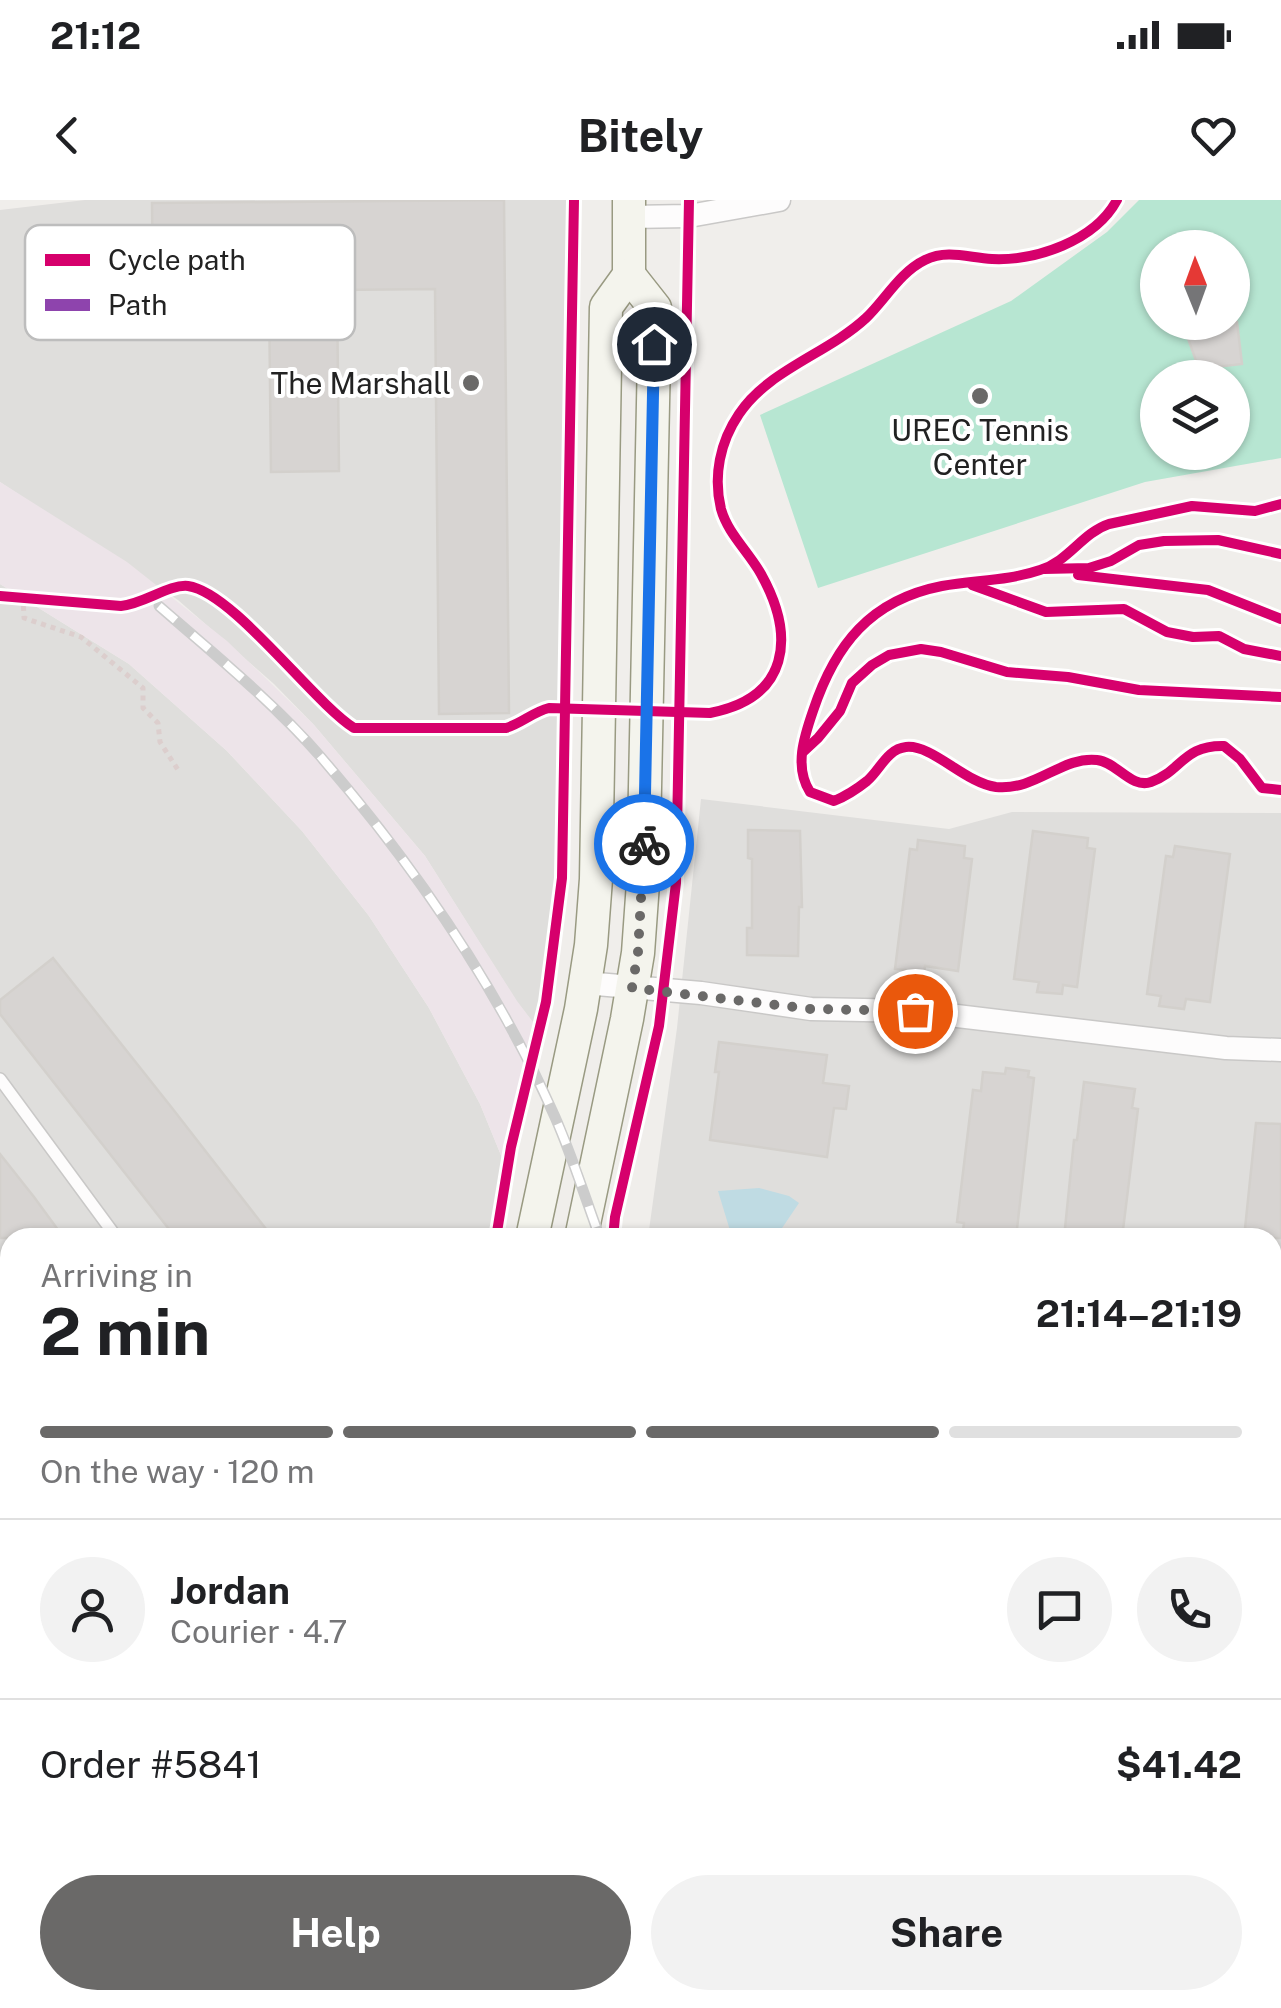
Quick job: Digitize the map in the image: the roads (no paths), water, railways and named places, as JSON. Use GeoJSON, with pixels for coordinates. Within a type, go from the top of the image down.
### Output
{"type":"FeatureCollection","features":[{"type":"Feature","properties":{"kind":"main road"},"geometry":{"type":"LineString","coordinates":[[534,1228],[585,983],[596,879],[606,308],[629,275],[629,209]]}},
{"type":"Feature","properties":{"kind":"main road"},"geometry":{"type":"LineString","coordinates":[[582,1228],[632,988],[645,831],[655,308],[629,275]]}},
{"type":"Feature","properties":{"kind":"street"},"geometry":{"type":"LineString","coordinates":[[629,209],[689,216],[778,200]]}},
{"type":"Feature","properties":{"kind":"street"},"geometry":{"type":"LineString","coordinates":[[585,983],[811,1009],[915,1011],[1226,1048],[1281,1050]]}},
{"type":"Feature","properties":{"kind":"lane"},"geometry":{"type":"LineString","coordinates":[[0,1078],[110,1228]]}},
{"type":"Feature","properties":{"kind":"water"},"geometry":{"type":"Polygon","coordinates":[[[759,1188],[789,1196],[799,1203],[782,1228],[729,1228],[718,1191],[759,1188]]]}},
{"type":"Feature","properties":{"kind":"railway"},"geometry":{"type":"LineString","coordinates":[[159,606],[302,736],[420,883],[480,974],[532,1068],[561,1132],[596,1228]]}},
{"type":"Feature","properties":{"kind":"place","name":"The Marshall"},"geometry":{"type":"Point","coordinates":[471,383]}},
{"type":"Feature","properties":{"kind":"place","name":"UREC Tennis Center"},"geometry":{"type":"Point","coordinates":[980,396]}}]}
